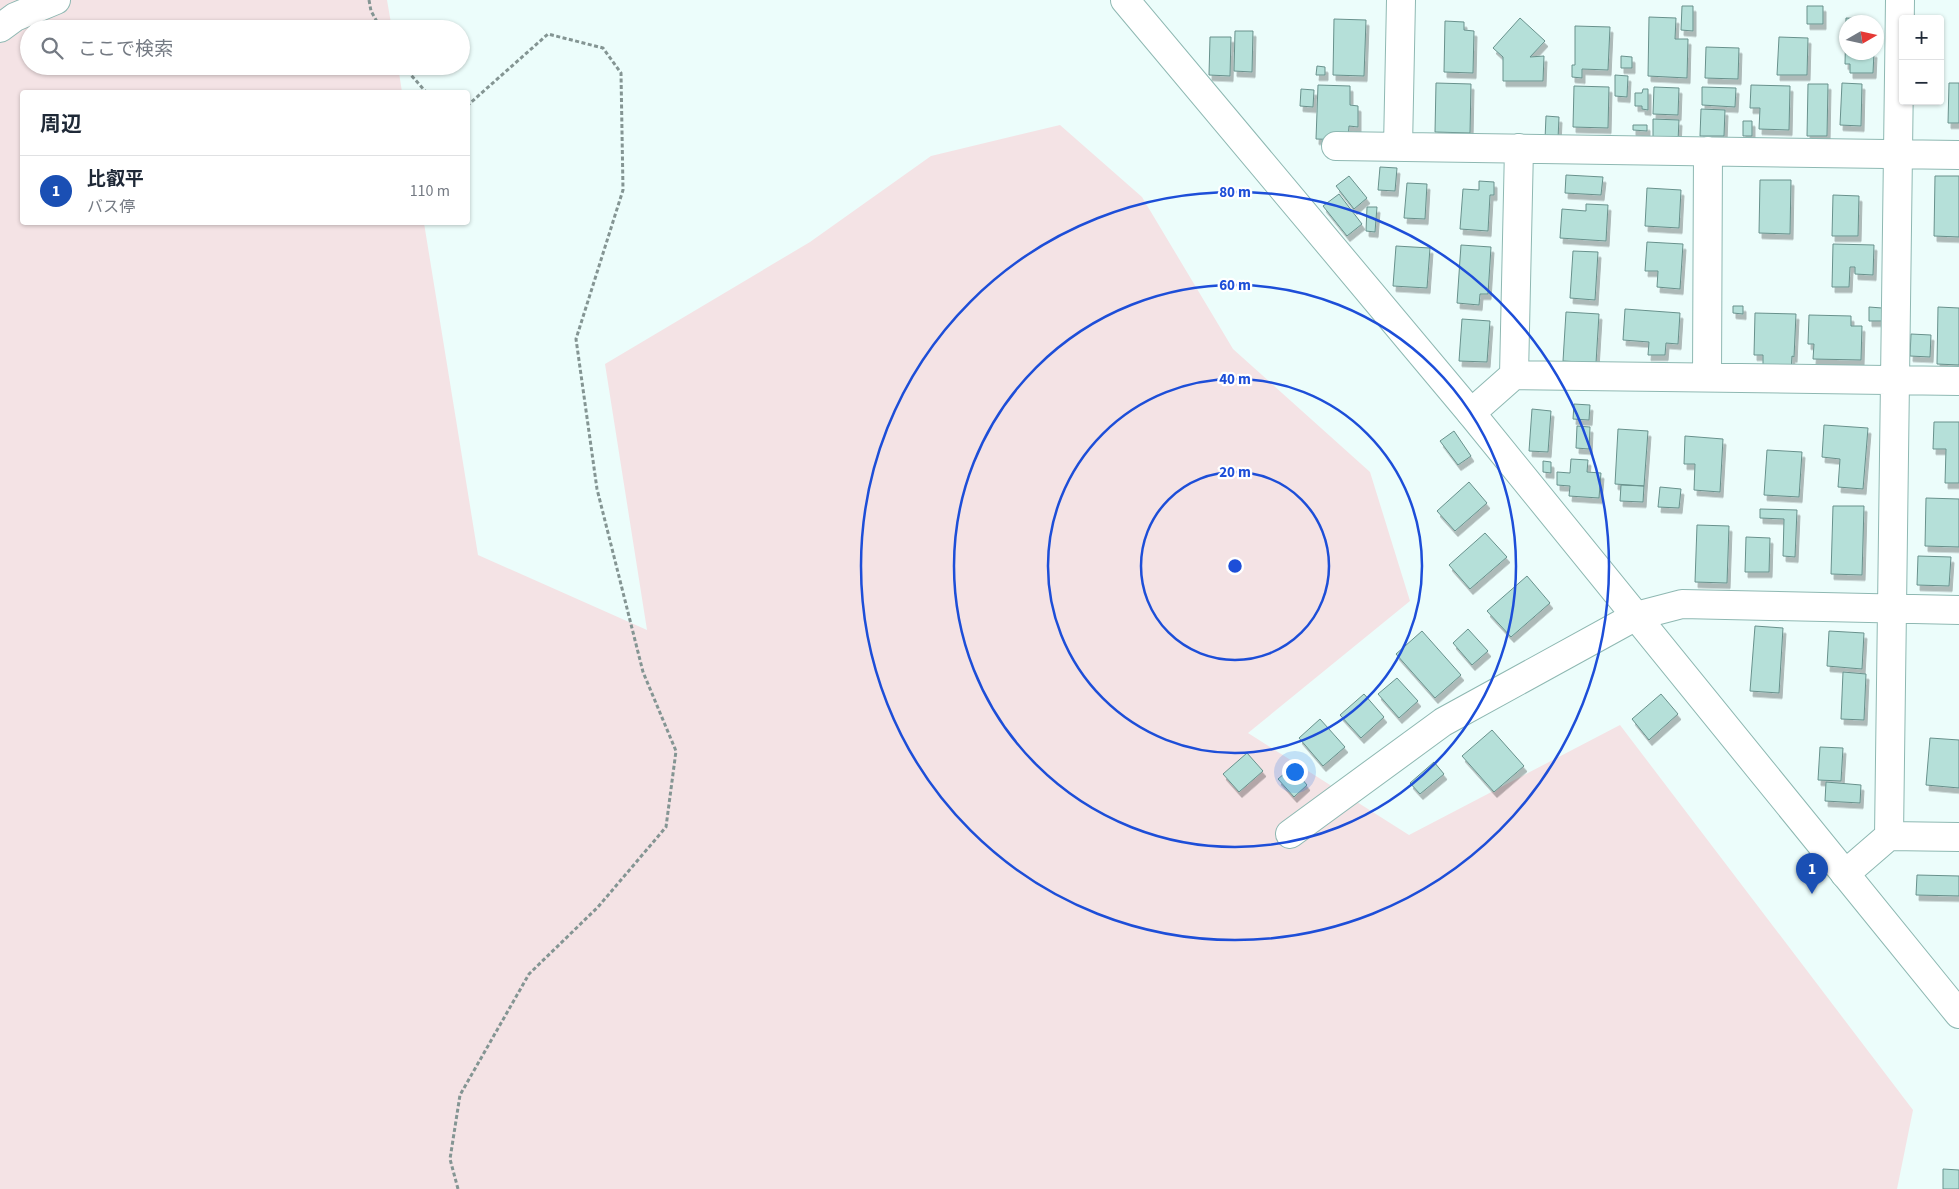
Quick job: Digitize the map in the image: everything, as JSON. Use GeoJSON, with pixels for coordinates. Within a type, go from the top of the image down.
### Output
{"type":"FeatureCollection","features":[{"type":"Feature","properties":{"kind":"street"},"geometry":{"type":"LineString","coordinates":[[0,28],[14,18],[56,0]]}},
{"type":"Feature","properties":{"kind":"street"},"geometry":{"type":"LineString","coordinates":[[1125,0],[1471,413],[1959,1014]]}},
{"type":"Feature","properties":{"kind":"street"},"geometry":{"type":"LineString","coordinates":[[1398,147],[1401,0]]}},
{"type":"Feature","properties":{"kind":"street"},"geometry":{"type":"LineString","coordinates":[[1889,836],[1900,0]]}},
{"type":"Feature","properties":{"kind":"street"},"geometry":{"type":"LineString","coordinates":[[1336,146],[1959,155]]}},
{"type":"Feature","properties":{"kind":"street"},"geometry":{"type":"LineString","coordinates":[[1514,375],[1519,148]]}},
{"type":"Feature","properties":{"kind":"street"},"geometry":{"type":"LineString","coordinates":[[1707,377],[1708,151]]}},
{"type":"Feature","properties":{"kind":"street"},"geometry":{"type":"LineString","coordinates":[[1471,413],[1514,375],[1959,381]]}},
{"type":"Feature","properties":{"kind":"street"},"geometry":{"type":"LineString","coordinates":[[1290,834],[1443,722],[1636,616],[1682,604],[1959,610]]}},
{"type":"Feature","properties":{"kind":"street"},"geometry":{"type":"LineString","coordinates":[[1845,874],[1889,836],[1959,837]]}},
{"type":"Feature","properties":{"kind":"path"},"geometry":{"type":"LineString","coordinates":[[369,0],[371,11],[376,20]]}},
{"type":"Feature","properties":{"kind":"path"},"geometry":{"type":"LineString","coordinates":[[458,1189],[450,1159],[460,1095],[529,974],[598,907],[666,828],[676,750],[643,672],[597,489],[576,339],[623,190],[621,73],[603,48],[548,34],[470,103]]}},
{"type":"Feature","properties":{"kind":"path"},"geometry":{"type":"LineString","coordinates":[[411,75],[424,90]]}},
{"type":"Feature","properties":{"kind":"shaded area"},"geometry":{"type":"Polygon","coordinates":[[[0,0],[387,0],[390,20],[20,20],[20,75],[399,75],[402,90],[20,90],[20,225],[424,225],[478,555],[647,630],[605,364],[810,242],[931,156],[1060,125],[1142,197],[1233,349],[1370,472],[1410,601],[1248,733],[1409,835],[1620,725],[1913,1110],[1897,1189],[0,1189],[0,0]]]}},
{"type":"Feature","properties":{"kind":"building"},"geometry":{"type":"Polygon","coordinates":[[[1682,6],[1693,6],[1693,31],[1681,30],[1682,6]]]}},
{"type":"Feature","properties":{"kind":"building"},"geometry":{"type":"Polygon","coordinates":[[[1807,6],[1823,6],[1823,24],[1807,24],[1807,6]]]}},
{"type":"Feature","properties":{"kind":"building"},"geometry":{"type":"Polygon","coordinates":[[[1649,17],[1676,18],[1675,39],[1688,39],[1687,78],[1648,76],[1649,17]]]}},
{"type":"Feature","properties":{"kind":"building"},"geometry":{"type":"Polygon","coordinates":[[[1520,18],[1545,41],[1530,57],[1544,56],[1543,81],[1503,81],[1503,57],[1493,48],[1520,18]]]}},
{"type":"Feature","properties":{"kind":"building"},"geometry":{"type":"Polygon","coordinates":[[[1334,19],[1366,20],[1364,76],[1333,75],[1334,19]]]}},
{"type":"Feature","properties":{"kind":"building"},"geometry":{"type":"Polygon","coordinates":[[[1445,21],[1464,22],[1464,30],[1474,31],[1473,73],[1444,72],[1445,21]]]}},
{"type":"Feature","properties":{"kind":"building"},"geometry":{"type":"Polygon","coordinates":[[[1575,26],[1610,27],[1608,70],[1582,69],[1582,78],[1572,77],[1572,65],[1575,65],[1575,26]]]}},
{"type":"Feature","properties":{"kind":"building"},"geometry":{"type":"Polygon","coordinates":[[[1235,31],[1253,31],[1252,72],[1234,71],[1235,31]]]}},
{"type":"Feature","properties":{"kind":"building"},"geometry":{"type":"Polygon","coordinates":[[[1210,37],[1231,37],[1230,76],[1209,75],[1210,37]]]}},
{"type":"Feature","properties":{"kind":"building"},"geometry":{"type":"Polygon","coordinates":[[[1779,37],[1808,38],[1807,75],[1777,75],[1779,37]]]}},
{"type":"Feature","properties":{"kind":"building"},"geometry":{"type":"Polygon","coordinates":[[[1706,47],[1739,48],[1738,79],[1705,78],[1706,47]]]}},
{"type":"Feature","properties":{"kind":"building"},"geometry":{"type":"Polygon","coordinates":[[[1621,56],[1632,57],[1632,68],[1621,68],[1621,56]]]}},
{"type":"Feature","properties":{"kind":"building"},"geometry":{"type":"Polygon","coordinates":[[[1845,60],[1874,60],[1873,73],[1850,73],[1850,64],[1845,64],[1845,60]]]}},
{"type":"Feature","properties":{"kind":"building"},"geometry":{"type":"Polygon","coordinates":[[[1317,66],[1325,67],[1325,75],[1316,75],[1317,66]]]}},
{"type":"Feature","properties":{"kind":"building"},"geometry":{"type":"Polygon","coordinates":[[[1615,75],[1628,76],[1627,97],[1615,96],[1615,75]]]}},
{"type":"Feature","properties":{"kind":"building"},"geometry":{"type":"Polygon","coordinates":[[[1436,83],[1471,84],[1470,133],[1435,132],[1436,83]]]}},
{"type":"Feature","properties":{"kind":"building"},"geometry":{"type":"Polygon","coordinates":[[[1842,83],[1862,84],[1861,126],[1840,125],[1842,83]]]}},
{"type":"Feature","properties":{"kind":"building"},"geometry":{"type":"Polygon","coordinates":[[[1949,83],[1959,83],[1959,123],[1948,123],[1949,83]]]}},
{"type":"Feature","properties":{"kind":"building"},"geometry":{"type":"Polygon","coordinates":[[[1808,84],[1828,84],[1827,136],[1807,136],[1808,84]]]}},
{"type":"Feature","properties":{"kind":"building"},"geometry":{"type":"Polygon","coordinates":[[[1318,85],[1350,86],[1350,105],[1358,106],[1358,127],[1349,126],[1348,140],[1316,139],[1318,85]]]}},
{"type":"Feature","properties":{"kind":"building"},"geometry":{"type":"Polygon","coordinates":[[[1751,85],[1790,86],[1789,130],[1759,129],[1760,108],[1750,108],[1751,85]]]}},
{"type":"Feature","properties":{"kind":"building"},"geometry":{"type":"Polygon","coordinates":[[[1574,86],[1609,87],[1608,128],[1573,127],[1574,86]]]}},
{"type":"Feature","properties":{"kind":"building"},"geometry":{"type":"Polygon","coordinates":[[[1654,87],[1679,88],[1678,115],[1653,114],[1654,87]]]}},
{"type":"Feature","properties":{"kind":"building"},"geometry":{"type":"Polygon","coordinates":[[[1702,87],[1736,88],[1735,107],[1702,105],[1702,87]]]}},
{"type":"Feature","properties":{"kind":"building"},"geometry":{"type":"Polygon","coordinates":[[[1301,89],[1314,90],[1313,107],[1300,106],[1301,89]]]}},
{"type":"Feature","properties":{"kind":"building"},"geometry":{"type":"Polygon","coordinates":[[[1643,89],[1648,89],[1648,110],[1642,109],[1642,106],[1635,106],[1635,93],[1642,93],[1643,89]]]}},
{"type":"Feature","properties":{"kind":"building"},"geometry":{"type":"Polygon","coordinates":[[[1701,109],[1725,110],[1724,136],[1700,136],[1701,109]]]}},
{"type":"Feature","properties":{"kind":"building"},"geometry":{"type":"Polygon","coordinates":[[[1546,116],[1559,117],[1558,139],[1545,139],[1546,116]]]}},
{"type":"Feature","properties":{"kind":"building"},"geometry":{"type":"Polygon","coordinates":[[[1653,119],[1679,120],[1678,141],[1653,140],[1653,119]]]}},
{"type":"Feature","properties":{"kind":"building"},"geometry":{"type":"Polygon","coordinates":[[[1743,121],[1752,121],[1752,136],[1743,136],[1743,121]]]}},
{"type":"Feature","properties":{"kind":"building"},"geometry":{"type":"Polygon","coordinates":[[[1633,125],[1647,125],[1647,131],[1633,130],[1633,125]]]}},
{"type":"Feature","properties":{"kind":"building"},"geometry":{"type":"Polygon","coordinates":[[[1380,167],[1397,168],[1395,191],[1378,190],[1380,167]]]}},
{"type":"Feature","properties":{"kind":"building"},"geometry":{"type":"Polygon","coordinates":[[[1566,175],[1603,177],[1601,195],[1565,193],[1566,175]]]}},
{"type":"Feature","properties":{"kind":"building"},"geometry":{"type":"Polygon","coordinates":[[[1349,176],[1367,198],[1354,209],[1336,186],[1349,176]]]}},
{"type":"Feature","properties":{"kind":"building"},"geometry":{"type":"Polygon","coordinates":[[[1935,176],[1959,176],[1959,237],[1934,236],[1935,176]]]}},
{"type":"Feature","properties":{"kind":"building"},"geometry":{"type":"Polygon","coordinates":[[[1760,180],[1791,180],[1790,234],[1759,233],[1760,180]]]}},
{"type":"Feature","properties":{"kind":"building"},"geometry":{"type":"Polygon","coordinates":[[[1479,181],[1494,182],[1494,195],[1490,195],[1488,231],[1460,229],[1463,189],[1479,190],[1479,181]]]}},
{"type":"Feature","properties":{"kind":"building"},"geometry":{"type":"Polygon","coordinates":[[[1407,183],[1427,184],[1425,219],[1404,218],[1407,183]]]}},
{"type":"Feature","properties":{"kind":"building"},"geometry":{"type":"Polygon","coordinates":[[[1647,188],[1681,190],[1679,228],[1645,226],[1647,188]]]}},
{"type":"Feature","properties":{"kind":"building"},"geometry":{"type":"Polygon","coordinates":[[[1339,194],[1362,224],[1347,236],[1323,206],[1339,194]]]}},
{"type":"Feature","properties":{"kind":"building"},"geometry":{"type":"Polygon","coordinates":[[[1833,195],[1859,196],[1858,236],[1832,236],[1833,195]]]}},
{"type":"Feature","properties":{"kind":"building"},"geometry":{"type":"Polygon","coordinates":[[[1586,204],[1608,205],[1606,241],[1560,238],[1562,209],[1586,211],[1586,204]]]}},
{"type":"Feature","properties":{"kind":"building"},"geometry":{"type":"Polygon","coordinates":[[[1367,207],[1377,207],[1375,232],[1366,231],[1367,207]]]}},
{"type":"Feature","properties":{"kind":"building"},"geometry":{"type":"Polygon","coordinates":[[[1647,242],[1683,244],[1680,289],[1657,287],[1658,271],[1645,271],[1647,242]]]}},
{"type":"Feature","properties":{"kind":"building"},"geometry":{"type":"Polygon","coordinates":[[[1833,244],[1874,245],[1873,275],[1855,274],[1855,267],[1850,267],[1849,287],[1832,287],[1833,244]]]}},
{"type":"Feature","properties":{"kind":"building"},"geometry":{"type":"Polygon","coordinates":[[[1461,245],[1491,247],[1488,294],[1480,294],[1479,305],[1457,303],[1461,245]]]}},
{"type":"Feature","properties":{"kind":"building"},"geometry":{"type":"Polygon","coordinates":[[[1396,246],[1430,248],[1427,288],[1393,286],[1396,246]]]}},
{"type":"Feature","properties":{"kind":"building"},"geometry":{"type":"Polygon","coordinates":[[[1573,251],[1598,252],[1595,300],[1570,298],[1573,251]]]}},
{"type":"Feature","properties":{"kind":"building"},"geometry":{"type":"Polygon","coordinates":[[[1733,306],[1743,306],[1743,314],[1733,313],[1733,306]]]}},
{"type":"Feature","properties":{"kind":"building"},"geometry":{"type":"Polygon","coordinates":[[[1869,307],[1882,308],[1882,321],[1869,321],[1869,307]]]}},
{"type":"Feature","properties":{"kind":"building"},"geometry":{"type":"Polygon","coordinates":[[[1938,307],[1959,308],[1959,365],[1937,364],[1938,307]]]}},
{"type":"Feature","properties":{"kind":"building"},"geometry":{"type":"Polygon","coordinates":[[[1625,309],[1680,313],[1678,344],[1666,343],[1665,355],[1648,355],[1649,342],[1623,340],[1625,309]]]}},
{"type":"Feature","properties":{"kind":"building"},"geometry":{"type":"Polygon","coordinates":[[[1566,312],[1599,314],[1596,363],[1563,361],[1566,312]]]}},
{"type":"Feature","properties":{"kind":"building"},"geometry":{"type":"Polygon","coordinates":[[[1755,313],[1796,314],[1794,357],[1792,356],[1791,373],[1763,372],[1763,355],[1754,355],[1755,313]]]}},
{"type":"Feature","properties":{"kind":"building"},"geometry":{"type":"Polygon","coordinates":[[[1809,315],[1851,316],[1851,326],[1862,326],[1861,360],[1813,359],[1814,344],[1808,344],[1809,315]]]}},
{"type":"Feature","properties":{"kind":"building"},"geometry":{"type":"Polygon","coordinates":[[[1462,319],[1490,321],[1487,362],[1459,361],[1462,319]]]}},
{"type":"Feature","properties":{"kind":"building"},"geometry":{"type":"Polygon","coordinates":[[[1911,334],[1931,335],[1930,357],[1910,356],[1911,334]]]}},
{"type":"Feature","properties":{"kind":"building"},"geometry":{"type":"Polygon","coordinates":[[[1574,404],[1590,405],[1589,420],[1573,419],[1574,404]]]}},
{"type":"Feature","properties":{"kind":"building"},"geometry":{"type":"Polygon","coordinates":[[[1532,409],[1551,411],[1548,452],[1529,451],[1532,409]]]}},
{"type":"Feature","properties":{"kind":"building"},"geometry":{"type":"Polygon","coordinates":[[[1934,422],[1959,422],[1959,483],[1945,483],[1946,449],[1933,449],[1934,422]]]}},
{"type":"Feature","properties":{"kind":"building"},"geometry":{"type":"Polygon","coordinates":[[[1824,425],[1868,428],[1863,489],[1838,487],[1840,459],[1822,457],[1824,425]]]}},
{"type":"Feature","properties":{"kind":"building"},"geometry":{"type":"Polygon","coordinates":[[[1577,426],[1590,427],[1589,449],[1576,448],[1577,426]]]}},
{"type":"Feature","properties":{"kind":"building"},"geometry":{"type":"Polygon","coordinates":[[[1618,429],[1648,431],[1644,486],[1615,484],[1618,429]]]}},
{"type":"Feature","properties":{"kind":"building"},"geometry":{"type":"Polygon","coordinates":[[[1454,431],[1471,456],[1458,465],[1440,441],[1454,431]]]}},
{"type":"Feature","properties":{"kind":"building"},"geometry":{"type":"Polygon","coordinates":[[[1685,436],[1723,439],[1720,492],[1694,490],[1695,464],[1684,464],[1685,436]]]}},
{"type":"Feature","properties":{"kind":"building"},"geometry":{"type":"Polygon","coordinates":[[[1767,450],[1802,452],[1799,497],[1764,495],[1767,450]]]}},
{"type":"Feature","properties":{"kind":"building"},"geometry":{"type":"Polygon","coordinates":[[[1571,459],[1588,460],[1587,472],[1601,473],[1599,498],[1569,496],[1570,486],[1557,485],[1557,472],[1570,473],[1571,459]]]}},
{"type":"Feature","properties":{"kind":"building"},"geometry":{"type":"Polygon","coordinates":[[[1543,461],[1551,462],[1551,473],[1543,472],[1543,461]]]}},
{"type":"Feature","properties":{"kind":"building"},"geometry":{"type":"Polygon","coordinates":[[[1469,482],[1487,503],[1455,531],[1437,511],[1469,482]]]}},
{"type":"Feature","properties":{"kind":"building"},"geometry":{"type":"Polygon","coordinates":[[[1621,485],[1644,486],[1643,502],[1620,501],[1621,485]]]}},
{"type":"Feature","properties":{"kind":"building"},"geometry":{"type":"Polygon","coordinates":[[[1660,487],[1681,489],[1679,508],[1658,507],[1660,487]]]}},
{"type":"Feature","properties":{"kind":"building"},"geometry":{"type":"Polygon","coordinates":[[[1926,498],[1959,499],[1959,547],[1925,546],[1926,498]]]}},
{"type":"Feature","properties":{"kind":"building"},"geometry":{"type":"Polygon","coordinates":[[[1833,506],[1864,506],[1862,575],[1831,574],[1833,506]]]}},
{"type":"Feature","properties":{"kind":"building"},"geometry":{"type":"Polygon","coordinates":[[[1760,509],[1797,510],[1795,557],[1783,556],[1784,519],[1760,518],[1760,509]]]}},
{"type":"Feature","properties":{"kind":"building"},"geometry":{"type":"Polygon","coordinates":[[[1697,525],[1729,526],[1727,583],[1695,582],[1697,525]]]}},
{"type":"Feature","properties":{"kind":"building"},"geometry":{"type":"Polygon","coordinates":[[[1485,533],[1507,557],[1470,589],[1449,565],[1485,533]]]}},
{"type":"Feature","properties":{"kind":"building"},"geometry":{"type":"Polygon","coordinates":[[[1746,537],[1770,538],[1769,572],[1745,572],[1746,537]]]}},
{"type":"Feature","properties":{"kind":"building"},"geometry":{"type":"Polygon","coordinates":[[[1918,556],[1951,557],[1949,586],[1917,585],[1918,556]]]}},
{"type":"Feature","properties":{"kind":"building"},"geometry":{"type":"Polygon","coordinates":[[[1527,576],[1550,603],[1511,637],[1487,611],[1527,576]]]}},
{"type":"Feature","properties":{"kind":"building"},"geometry":{"type":"Polygon","coordinates":[[[1755,626],[1783,628],[1779,693],[1750,691],[1755,626]]]}},
{"type":"Feature","properties":{"kind":"building"},"geometry":{"type":"Polygon","coordinates":[[[1468,629],[1488,651],[1472,665],[1453,643],[1468,629]]]}},
{"type":"Feature","properties":{"kind":"building"},"geometry":{"type":"Polygon","coordinates":[[[1422,631],[1461,675],[1435,698],[1396,654],[1422,631]]]}},
{"type":"Feature","properties":{"kind":"building"},"geometry":{"type":"Polygon","coordinates":[[[1829,631],[1864,633],[1862,669],[1827,666],[1829,631]]]}},
{"type":"Feature","properties":{"kind":"building"},"geometry":{"type":"Polygon","coordinates":[[[1843,672],[1866,674],[1864,720],[1841,719],[1843,672]]]}},
{"type":"Feature","properties":{"kind":"building"},"geometry":{"type":"Polygon","coordinates":[[[1397,678],[1418,701],[1399,718],[1378,694],[1397,678]]]}},
{"type":"Feature","properties":{"kind":"building"},"geometry":{"type":"Polygon","coordinates":[[[1364,694],[1384,717],[1361,738],[1340,715],[1364,694]]]}},
{"type":"Feature","properties":{"kind":"building"},"geometry":{"type":"Polygon","coordinates":[[[1661,694],[1678,714],[1649,740],[1632,719],[1661,694]]]}},
{"type":"Feature","properties":{"kind":"building"},"geometry":{"type":"Polygon","coordinates":[[[1320,719],[1345,747],[1323,766],[1299,738],[1320,719]]]}},
{"type":"Feature","properties":{"kind":"building"},"geometry":{"type":"Polygon","coordinates":[[[1492,730],[1524,766],[1494,792],[1462,756],[1492,730]]]}},
{"type":"Feature","properties":{"kind":"building"},"geometry":{"type":"Polygon","coordinates":[[[1930,738],[1959,740],[1959,788],[1926,785],[1930,738]]]}},
{"type":"Feature","properties":{"kind":"building"},"geometry":{"type":"Polygon","coordinates":[[[1820,747],[1843,748],[1841,781],[1818,780],[1820,747]]]}},
{"type":"Feature","properties":{"kind":"building"},"geometry":{"type":"Polygon","coordinates":[[[1247,753],[1263,771],[1239,792],[1223,774],[1247,753]]]}},
{"type":"Feature","properties":{"kind":"building"},"geometry":{"type":"Polygon","coordinates":[[[1434,762],[1444,774],[1420,794],[1410,783],[1434,762]]]}},
{"type":"Feature","properties":{"kind":"building"},"geometry":{"type":"Polygon","coordinates":[[[1292,767],[1307,785],[1294,797],[1278,779],[1292,767]]]}},
{"type":"Feature","properties":{"kind":"building"},"geometry":{"type":"Polygon","coordinates":[[[1826,782],[1861,785],[1860,803],[1825,801],[1826,782]]]}},
{"type":"Feature","properties":{"kind":"building"},"geometry":{"type":"Polygon","coordinates":[[[1917,875],[1959,876],[1959,896],[1916,895],[1917,875]]]}},
{"type":"Feature","properties":{"kind":"building"},"geometry":{"type":"Polygon","coordinates":[[[1943,1169],[1959,1170],[1959,1189],[1943,1189],[1943,1169]]]}},
{"type":"Feature","properties":{"kind":"place","name":"比叡平"},"geometry":{"type":"Point","coordinates":[1812,894]}}]}
